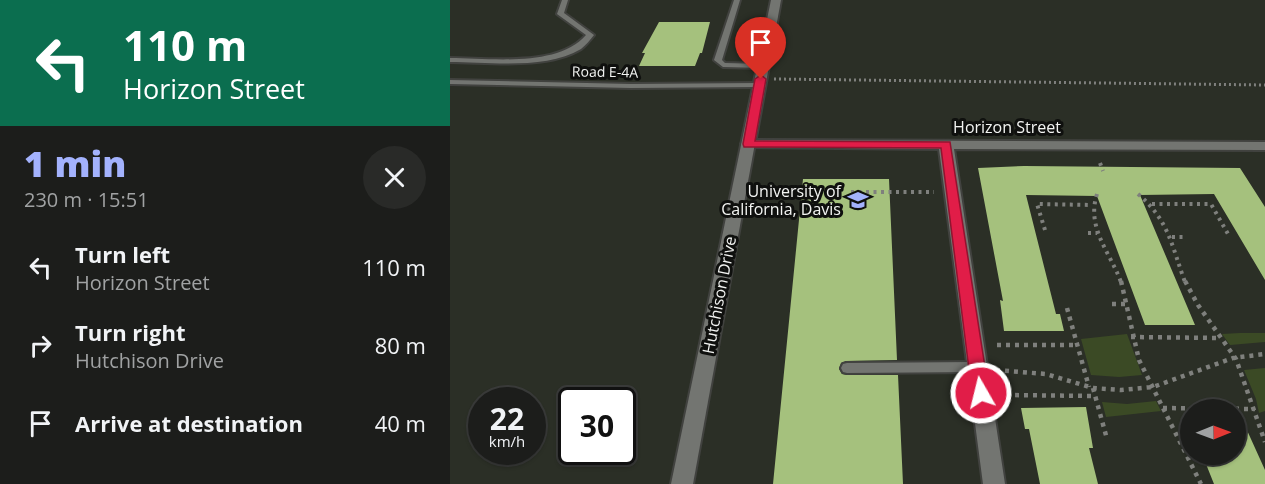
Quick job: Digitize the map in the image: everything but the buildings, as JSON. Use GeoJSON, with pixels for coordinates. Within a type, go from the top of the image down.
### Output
{"type":"FeatureCollection","features":[{"type":"Feature","properties":{"kind":"street","name":"Hutchison Drive"},"geometry":{"type":"LineString","coordinates":[[682,484],[776,0]]}},
{"type":"Feature","properties":{"kind":"street","name":"Horizon Street"},"geometry":{"type":"LineString","coordinates":[[748,144],[1265,147]]}},
{"type":"Feature","properties":{"kind":"street"},"geometry":{"type":"LineString","coordinates":[[946,145],[994,484]]}},
{"type":"Feature","properties":{"kind":"lane"},"geometry":{"type":"LineString","coordinates":[[450,60],[541,59],[574,51],[585,45],[590,35],[560,14],[566,0]]}},
{"type":"Feature","properties":{"kind":"lane"},"geometry":{"type":"LineString","coordinates":[[737,0],[718,60],[723,65],[761,76]]}},
{"type":"Feature","properties":{"kind":"lane","name":"Road E-4A"},"geometry":{"type":"LineString","coordinates":[[450,82],[631,86],[761,76]]}},
{"type":"Feature","properties":{"kind":"lane"},"geometry":{"type":"LineString","coordinates":[[847,368],[977,369]]}},
{"type":"Feature","properties":{"kind":"path"},"geometry":{"type":"LineString","coordinates":[[761,76],[796,81],[1265,84]]}},
{"type":"Feature","properties":{"kind":"path"},"geometry":{"type":"LineString","coordinates":[[1100,163],[1103,171]]}},
{"type":"Feature","properties":{"kind":"path"},"geometry":{"type":"LineString","coordinates":[[851,192],[941,192]]}},
{"type":"Feature","properties":{"kind":"path"},"geometry":{"type":"LineString","coordinates":[[1097,194],[1092,205],[1097,233],[1120,278],[1127,304],[1131,337],[1138,359],[1187,450],[1201,484]]}},
{"type":"Feature","properties":{"kind":"path"},"geometry":{"type":"LineString","coordinates":[[1138,194],[1151,204],[1172,237],[1188,286],[1201,310],[1235,357],[1265,442]]}},
{"type":"Feature","properties":{"kind":"path"},"geometry":{"type":"LineString","coordinates":[[1045,230],[1037,204],[1092,205]]}},
{"type":"Feature","properties":{"kind":"path"},"geometry":{"type":"LineString","coordinates":[[1151,204],[1211,204],[1228,234]]}},
{"type":"Feature","properties":{"kind":"path"},"geometry":{"type":"LineString","coordinates":[[1088,232],[1097,233]]}},
{"type":"Feature","properties":{"kind":"path"},"geometry":{"type":"LineString","coordinates":[[1172,237],[1186,237]]}},
{"type":"Feature","properties":{"kind":"path"},"geometry":{"type":"LineString","coordinates":[[1112,304],[1127,304]]}},
{"type":"Feature","properties":{"kind":"path"},"geometry":{"type":"LineString","coordinates":[[1067,308],[1107,439]]}},
{"type":"Feature","properties":{"kind":"path"},"geometry":{"type":"LineString","coordinates":[[1131,337],[1221,338]]}},
{"type":"Feature","properties":{"kind":"path"},"geometry":{"type":"LineString","coordinates":[[998,345],[1077,345]]}},
{"type":"Feature","properties":{"kind":"path"},"geometry":{"type":"LineString","coordinates":[[977,369],[1027,371],[1091,387],[1121,390],[1153,387],[1235,357],[1265,354]]}},
{"type":"Feature","properties":{"kind":"path"},"geometry":{"type":"LineString","coordinates":[[1006,395],[1095,396]]}},
{"type":"Feature","properties":{"kind":"path"},"geometry":{"type":"LineString","coordinates":[[1163,408],[1255,409]]}},
{"type":"Feature","properties":{"kind":"shaded area","name":"University of California, Davis"},"geometry":{"type":"Polygon","coordinates":[[[450,0],[1265,0],[1265,484],[450,484],[450,0]]]}},
{"type":"Feature","properties":{"kind":"green space"},"geometry":{"type":"Polygon","coordinates":[[[1265,333],[1265,342],[1230,345],[1222,334],[1265,333]]]}},
{"type":"Feature","properties":{"kind":"green space"},"geometry":{"type":"Polygon","coordinates":[[[1127,334],[1142,375],[1119,377],[1091,375],[1081,339],[1127,334]]]}},
{"type":"Feature","properties":{"kind":"green space"},"geometry":{"type":"Polygon","coordinates":[[[1265,368],[1265,411],[1259,413],[1244,370],[1265,368]]]}},
{"type":"Feature","properties":{"kind":"green space"},"geometry":{"type":"Polygon","coordinates":[[[1156,401],[1161,411],[1106,417],[1102,402],[1127,404],[1156,401]]]}},
{"type":"Feature","properties":{"kind":"place","name":"University of California, Davis"},"geometry":{"type":"Point","coordinates":[858,200]}},
{"type":"Feature","properties":{"kind":"route"},"geometry":{"type":"LineString","coordinates":[[761,79],[748,144],[946,145],[981,393]]}}]}
